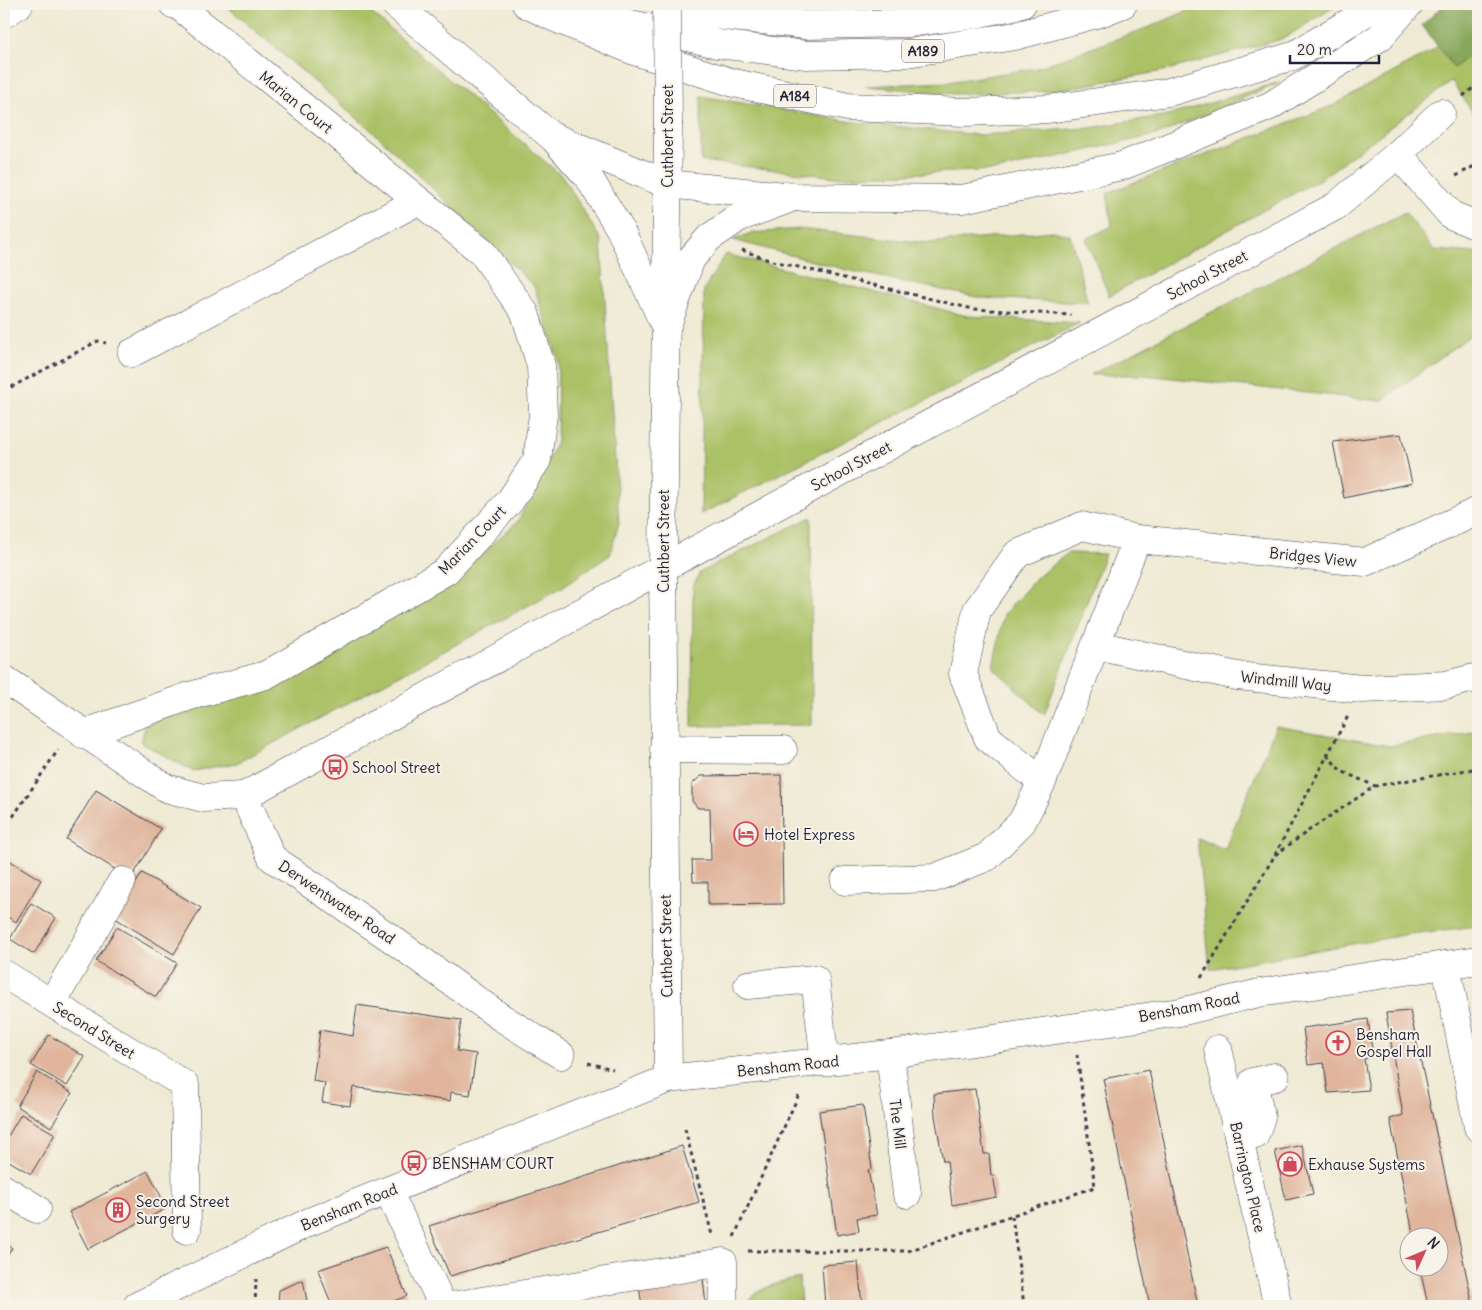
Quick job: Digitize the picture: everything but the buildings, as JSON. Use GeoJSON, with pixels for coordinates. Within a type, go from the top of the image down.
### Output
{"type":"FeatureCollection","features":[{"type":"Feature","properties":{"kind":"main road"},"geometry":{"type":"LineString","coordinates":[[4,14],[19,4]]}},
{"type":"Feature","properties":{"kind":"main road","name":"Marian Court"},"geometry":{"type":"LineString","coordinates":[[78,731],[190,696],[266,675],[446,571],[510,500],[537,460],[543,414],[541,366],[525,312],[482,252],[179,6],[173,4]]}},
{"type":"Feature","properties":{"kind":"main road"},"geometry":{"type":"LineString","coordinates":[[395,4],[551,136],[589,178],[620,229],[666,328]]}},
{"type":"Feature","properties":{"kind":"main road","name":"A184"},"geometry":{"type":"LineString","coordinates":[[526,4],[552,17],[637,52],[734,83],[848,107],[964,112],[1048,109],[1169,92],[1294,56],[1380,4]]}},
{"type":"Feature","properties":{"kind":"main road","name":"A189"},"geometry":{"type":"LineString","coordinates":[[572,4],[622,22],[718,44],[806,55],[907,53],[1015,36],[1100,13],[1124,4]]}},
{"type":"Feature","properties":{"kind":"main road","name":"A189"},"geometry":{"type":"LineString","coordinates":[[668,4],[715,15],[806,25],[908,23],[975,14],[1022,4]]}},
{"type":"Feature","properties":{"kind":"main road","name":"Cuthbert Street"},"geometry":{"type":"LineString","coordinates":[[668,4],[663,568],[668,1079]]}},
{"type":"Feature","properties":{"kind":"main road"},"geometry":{"type":"LineString","coordinates":[[551,136],[667,184],[795,197],[962,199],[1122,166],[1270,106],[1380,37],[1409,4]]}},
{"type":"Feature","properties":{"kind":"main road","name":"School Street"},"geometry":{"type":"LineString","coordinates":[[244,796],[1336,206],[1398,154],[1441,113]]}},
{"type":"Feature","properties":{"kind":"main road"},"geometry":{"type":"LineString","coordinates":[[1398,154],[1451,215],[1478,226]]}},
{"type":"Feature","properties":{"kind":"main road"},"geometry":{"type":"LineString","coordinates":[[666,328],[691,258],[709,238],[738,218],[795,197]]}},
{"type":"Feature","properties":{"kind":"main road"},"geometry":{"type":"LineString","coordinates":[[132,353],[418,201]]}},
{"type":"Feature","properties":{"kind":"main road","name":"Bridges View"},"geometry":{"type":"LineString","coordinates":[[1042,782],[988,738],[963,674],[977,610],[1017,554],[1082,526],[1138,539],[1365,562],[1478,511]]}},
{"type":"Feature","properties":{"kind":"main road"},"geometry":{"type":"LineString","coordinates":[[845,881],[934,878],[986,858],[1022,822],[1042,782],[1138,539]]}},
{"type":"Feature","properties":{"kind":"main road","name":"Windmill Way"},"geometry":{"type":"LineString","coordinates":[[1096,645],[1237,676],[1362,689],[1446,685],[1478,677]]}},
{"type":"Feature","properties":{"kind":"main road"},"geometry":{"type":"LineString","coordinates":[[4,679],[78,731],[166,788],[203,798],[244,796]]}},
{"type":"Feature","properties":{"kind":"main road"},"geometry":{"type":"LineString","coordinates":[[664,749],[783,750]]}},
{"type":"Feature","properties":{"kind":"main road","name":"Derwentwater Road"},"geometry":{"type":"LineString","coordinates":[[244,796],[272,858],[389,937],[499,1016],[561,1055]]}},
{"type":"Feature","properties":{"kind":"main road"},"geometry":{"type":"LineString","coordinates":[[52,1003],[122,881]]}},
{"type":"Feature","properties":{"kind":"main road","name":"Bensham Road"},"geometry":{"type":"LineString","coordinates":[[137,1306],[309,1222],[668,1079],[890,1054],[1180,1012],[1259,992],[1478,960]]}},
{"type":"Feature","properties":{"kind":"main road"},"geometry":{"type":"LineString","coordinates":[[1446,965],[1478,1127]]}},
{"type":"Feature","properties":{"kind":"main road","name":"Second Street"},"geometry":{"type":"LineString","coordinates":[[4,976],[52,1003],[185,1085],[187,1230]]}},
{"type":"Feature","properties":{"kind":"main road"},"geometry":{"type":"LineString","coordinates":[[748,985],[815,979],[819,1062]]}},
{"type":"Feature","properties":{"kind":"main road","name":"Barrington Place"},"geometry":{"type":"LineString","coordinates":[[1218,1049],[1278,1306]]}},
{"type":"Feature","properties":{"kind":"main road","name":"The Mill"},"geometry":{"type":"LineString","coordinates":[[890,1054],[907,1194]]}},
{"type":"Feature","properties":{"kind":"main road"},"geometry":{"type":"LineString","coordinates":[[1239,1139],[1255,1135],[1261,1117],[1253,1082],[1275,1077]]}},
{"type":"Feature","properties":{"kind":"main road"},"geometry":{"type":"LineString","coordinates":[[4,1189],[37,1209]]}},
{"type":"Feature","properties":{"kind":"main road"},"geometry":{"type":"LineString","coordinates":[[388,1191],[444,1306]]}},
{"type":"Feature","properties":{"kind":"main road"},"geometry":{"type":"LineString","coordinates":[[451,1306],[723,1259],[723,1306]]}},
{"type":"Feature","properties":{"kind":"path"},"geometry":{"type":"LineString","coordinates":[[709,238],[769,260],[974,309],[1079,315]]}},
{"type":"Feature","properties":{"kind":"path"},"geometry":{"type":"LineString","coordinates":[[4,391],[98,341],[132,353]]}},
{"type":"Feature","properties":{"kind":"path"},"geometry":{"type":"LineString","coordinates":[[1180,1012],[1275,855],[1362,689]]}},
{"type":"Feature","properties":{"kind":"path"},"geometry":{"type":"LineString","coordinates":[[4,830],[78,731]]}},
{"type":"Feature","properties":{"kind":"path"},"geometry":{"type":"LineString","coordinates":[[1327,755],[1341,771],[1375,786]]}},
{"type":"Feature","properties":{"kind":"path"},"geometry":{"type":"LineString","coordinates":[[1275,855],[1375,786],[1478,768]]}},
{"type":"Feature","properties":{"kind":"path"},"geometry":{"type":"LineString","coordinates":[[723,1259],[908,1251],[1095,1187],[1073,1027]]}},
{"type":"Feature","properties":{"kind":"path"},"geometry":{"type":"LineString","coordinates":[[723,1259],[819,1062]]}},
{"type":"Feature","properties":{"kind":"path"},"geometry":{"type":"LineString","coordinates":[[685,1129],[723,1259]]}},
{"type":"Feature","properties":{"kind":"path"},"geometry":{"type":"LineString","coordinates":[[1012,1216],[1024,1305],[1026,1306]]}},
{"type":"Feature","properties":{"kind":"green space"},"geometry":{"type":"Polygon","coordinates":[[[224,4],[361,4],[563,177],[601,240],[619,523],[610,555],[559,589],[237,763],[193,771],[141,743],[145,726],[455,577],[518,521],[557,442],[558,360],[534,286],[380,138],[224,4]]]}},
{"type":"Feature","properties":{"kind":"green space"},"geometry":{"type":"Polygon","coordinates":[[[1203,4],[1339,4],[1283,39],[1163,71],[1053,91],[955,94],[865,86],[947,82],[1037,68],[1152,26],[1203,4]]]}},
{"type":"Feature","properties":{"kind":"green space"},"geometry":{"type":"Polygon","coordinates":[[[1445,4],[1478,4],[1478,47],[1454,68],[1422,25],[1445,4]]]}},
{"type":"Feature","properties":{"kind":"green space"},"geometry":{"type":"Polygon","coordinates":[[[1478,6],[1478,121],[1452,81],[1322,178],[1109,296],[1086,239],[1112,226],[1107,193],[1334,105],[1432,51],[1478,6]]]}},
{"type":"Feature","properties":{"kind":"green space"},"geometry":{"type":"Polygon","coordinates":[[[1281,82],[1160,134],[999,170],[835,177],[701,161],[701,96],[854,122],[978,135],[1090,128],[1173,114],[1281,82]]]}},
{"type":"Feature","properties":{"kind":"green space"},"geometry":{"type":"Polygon","coordinates":[[[1405,212],[1434,250],[1478,253],[1478,310],[1471,335],[1381,401],[1144,375],[1090,375],[1405,212]]]}},
{"type":"Feature","properties":{"kind":"green space"},"geometry":{"type":"Polygon","coordinates":[[[800,229],[928,243],[1052,231],[1070,235],[1088,303],[981,298],[847,270],[733,240],[751,233],[800,229]]]}},
{"type":"Feature","properties":{"kind":"green space"},"geometry":{"type":"Polygon","coordinates":[[[726,254],[967,316],[1080,323],[701,514],[704,289],[726,254]]]}},
{"type":"Feature","properties":{"kind":"green space"},"geometry":{"type":"Polygon","coordinates":[[[811,517],[812,725],[692,726],[693,587],[700,572],[811,517]]]}},
{"type":"Feature","properties":{"kind":"green space"},"geometry":{"type":"Polygon","coordinates":[[[1068,553],[1105,554],[1044,715],[993,667],[1004,614],[1037,577],[1068,553]]]}},
{"type":"Feature","properties":{"kind":"green space"},"geometry":{"type":"Polygon","coordinates":[[[1276,726],[1390,746],[1478,731],[1478,926],[1410,934],[1210,969],[1197,838],[1225,849],[1276,726]]]}},
{"type":"Feature","properties":{"kind":"green space"},"geometry":{"type":"Polygon","coordinates":[[[799,1278],[801,1306],[743,1306],[761,1290],[799,1278]]]}},
{"type":"Feature","properties":{"kind":"place","name":"School Street"},"geometry":{"type":"Point","coordinates":[335,767]}},
{"type":"Feature","properties":{"kind":"place","name":"Hotel Express"},"geometry":{"type":"Point","coordinates":[746,834]}},
{"type":"Feature","properties":{"kind":"place","name":"Bensham Gospel Hall"},"geometry":{"type":"Point","coordinates":[1338,1043]}},
{"type":"Feature","properties":{"kind":"place","name":"BENSHAM COURT"},"geometry":{"type":"Point","coordinates":[414,1163]}},
{"type":"Feature","properties":{"kind":"place","name":"Exhause Systems"},"geometry":{"type":"Point","coordinates":[1290,1164]}},
{"type":"Feature","properties":{"kind":"place","name":"Second Street Surgery"},"geometry":{"type":"Point","coordinates":[118,1210]}}]}
